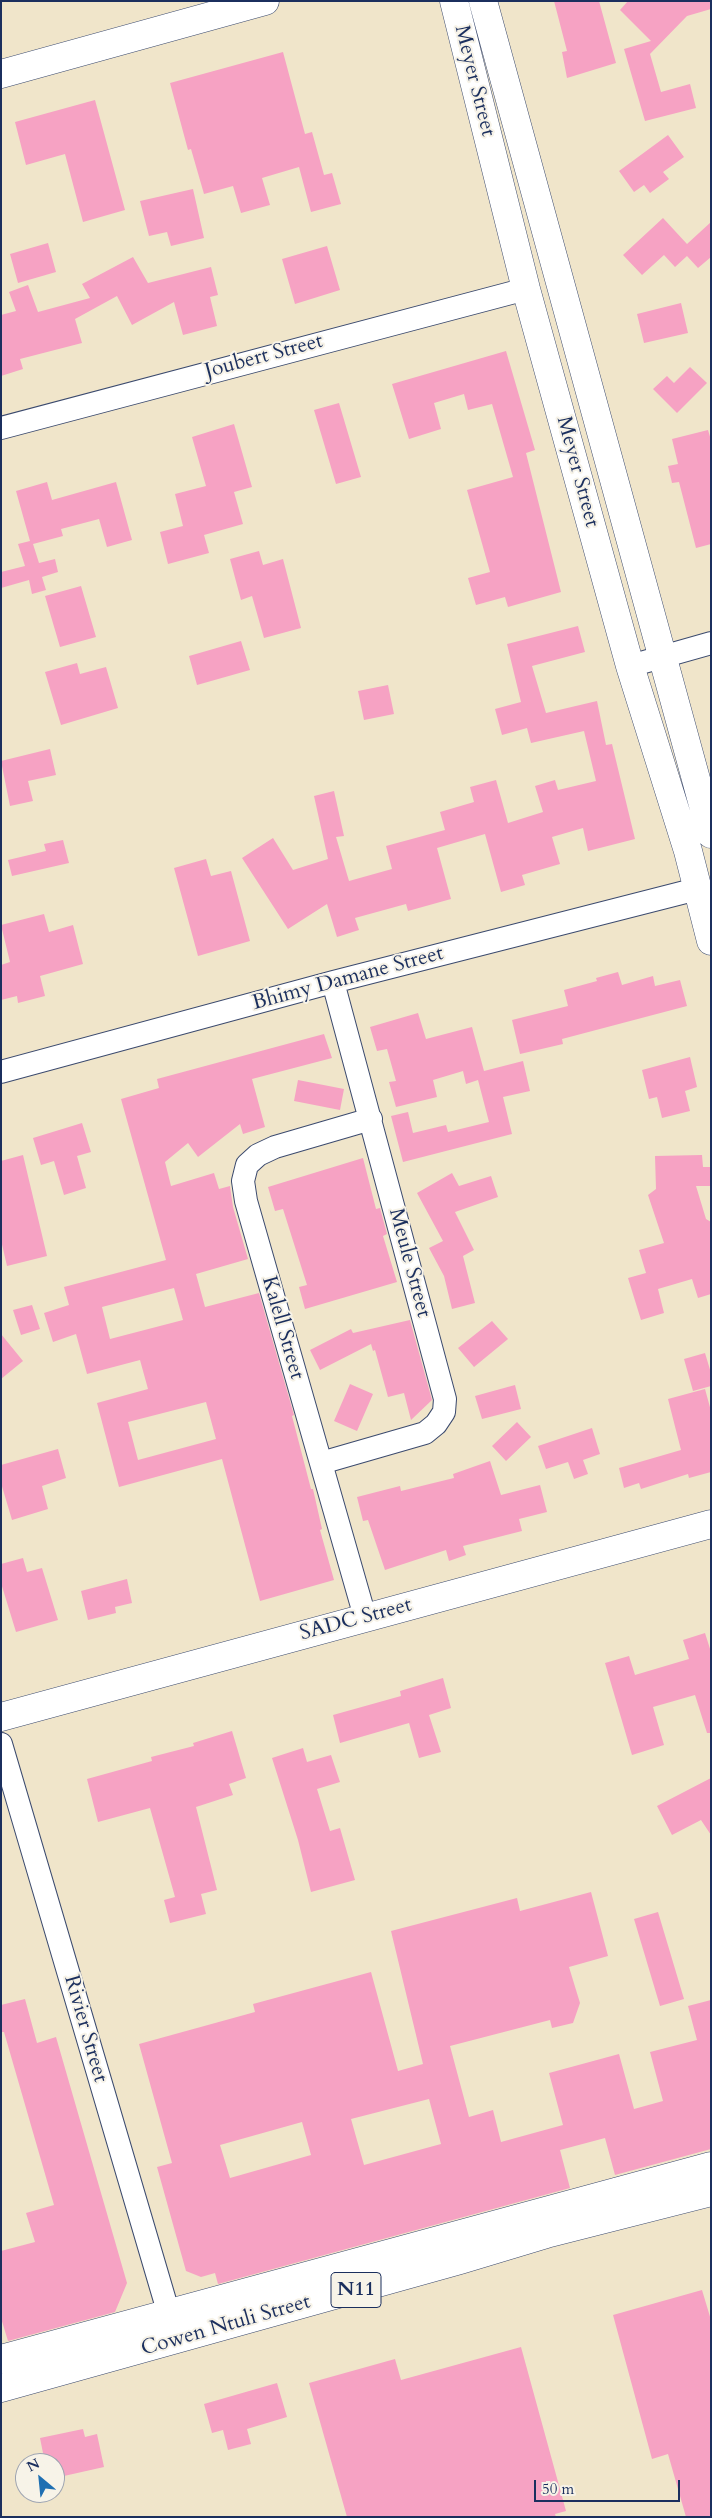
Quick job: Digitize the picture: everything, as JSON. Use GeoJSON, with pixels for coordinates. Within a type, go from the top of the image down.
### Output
{"type":"FeatureCollection","features":[{"type":"Feature","properties":{"kind":"main road"},"geometry":{"type":"LineString","coordinates":[[1,74],[266,1]]}},
{"type":"Feature","properties":{"kind":"main road","name":"Meyer Street"},"geometry":{"type":"LineString","coordinates":[[454,1],[526,289],[630,666],[688,851],[711,940]]}},
{"type":"Feature","properties":{"kind":"main road"},"geometry":{"type":"LineString","coordinates":[[484,1],[711,834]]}},
{"type":"Feature","properties":{"kind":"main road","name":"SADC Street"},"geometry":{"type":"LineString","coordinates":[[1,1718],[711,1524]]}},
{"type":"Feature","properties":{"kind":"main road","name":"Cowen Ntuli Street"},"geometry":{"type":"LineString","coordinates":[[1,2359],[711,2166]]}},
{"type":"Feature","properties":{"kind":"main road","name":"Cowen Ntuli Street"},"geometry":{"type":"LineString","coordinates":[[1,2388],[176,2341],[546,2234],[711,2192]]}},
{"type":"Feature","properties":{"kind":"street","name":"Joubert Street"},"geometry":{"type":"LineString","coordinates":[[1,428],[526,289]]}},
{"type":"Feature","properties":{"kind":"street"},"geometry":{"type":"LineString","coordinates":[[630,666],[661,655],[711,643]]}},
{"type":"Feature","properties":{"kind":"street","name":"Bhimy Damane Street"},"geometry":{"type":"LineString","coordinates":[[1,1072],[333,982],[697,889]]}},
{"type":"Feature","properties":{"kind":"street","name":"Meule Street"},"geometry":{"type":"LineString","coordinates":[[321,1463],[426,1433],[436,1424],[444,1412],[445,1399],[333,982]]}},
{"type":"Feature","properties":{"kind":"street","name":"Kalell Street"},"geometry":{"type":"LineString","coordinates":[[365,1618],[246,1201],[243,1181],[247,1165],[258,1155],[275,1146],[371,1119]]}},
{"type":"Feature","properties":{"kind":"street","name":"Rivier Street"},"geometry":{"type":"LineString","coordinates":[[1,1744],[170,2314],[176,2341]]}},
{"type":"Feature","properties":{"kind":"building"},"geometry":{"type":"Polygon","coordinates":[[[554,1],[599,1],[616,63],[567,78],[562,52],[567,51],[554,1]]]}},
{"type":"Feature","properties":{"kind":"building"},"geometry":{"type":"Polygon","coordinates":[[[628,1],[711,1],[711,9],[687,16],[650,54],[661,92],[690,84],[696,108],[645,121],[624,49],[651,41],[620,10],[628,1]]]}},
{"type":"Feature","properties":{"kind":"building"},"geometry":{"type":"Polygon","coordinates":[[[283,52],[305,134],[312,132],[324,175],[332,173],[341,204],[311,212],[299,167],[262,178],[270,205],[241,213],[233,186],[204,194],[191,149],[188,150],[170,83],[283,52]]]}},
{"type":"Feature","properties":{"kind":"building"},"geometry":{"type":"Polygon","coordinates":[[[95,100],[125,210],[83,222],[65,154],[26,165],[15,122],[95,100]]]}},
{"type":"Feature","properties":{"kind":"building"},"geometry":{"type":"Polygon","coordinates":[[[668,135],[684,157],[663,172],[669,179],[650,193],[644,185],[634,192],[619,171],[668,135]]]}},
{"type":"Feature","properties":{"kind":"building"},"geometry":{"type":"Polygon","coordinates":[[[193,189],[204,238],[171,246],[167,232],[149,236],[140,201],[193,189]]]}},
{"type":"Feature","properties":{"kind":"building"},"geometry":{"type":"Polygon","coordinates":[[[663,218],[687,244],[711,222],[711,257],[698,268],[687,256],[675,267],[664,255],[642,275],[623,255],[663,218]]]}},
{"type":"Feature","properties":{"kind":"building"},"geometry":{"type":"Polygon","coordinates":[[[48,243],[56,272],[18,283],[10,254],[48,243]]]}},
{"type":"Feature","properties":{"kind":"building"},"geometry":{"type":"Polygon","coordinates":[[[327,246],[340,290],[295,304],[282,259],[327,246]]]}},
{"type":"Feature","properties":{"kind":"building"},"geometry":{"type":"Polygon","coordinates":[[[133,257],[148,283],[211,267],[218,295],[210,297],[217,326],[183,335],[174,302],[132,325],[117,296],[75,319],[82,343],[20,359],[23,369],[1,376],[1,315],[16,311],[9,292],[28,285],[38,312],[90,298],[82,284],[133,257]]]}},
{"type":"Feature","properties":{"kind":"building"},"geometry":{"type":"Polygon","coordinates":[[[681,303],[688,333],[644,343],[637,314],[681,303]]]}},
{"type":"Feature","properties":{"kind":"building"},"geometry":{"type":"Polygon","coordinates":[[[506,351],[535,450],[526,453],[561,592],[508,607],[505,597],[476,605],[468,578],[490,572],[467,490],[513,477],[492,404],[468,410],[464,394],[434,403],[441,429],[409,439],[392,384],[506,351]]]}},
{"type":"Feature","properties":{"kind":"building"},"geometry":{"type":"Polygon","coordinates":[[[690,367],[707,383],[677,413],[653,389],[667,376],[674,383],[690,367]]]}},
{"type":"Feature","properties":{"kind":"building"},"geometry":{"type":"Polygon","coordinates":[[[339,403],[361,477],[336,484],[314,410],[339,403]]]}},
{"type":"Feature","properties":{"kind":"building"},"geometry":{"type":"Polygon","coordinates":[[[234,424],[252,487],[234,492],[243,524],[204,535],[209,553],[168,564],[160,532],[183,526],[175,494],[206,486],[192,437],[234,424]]]}},
{"type":"Feature","properties":{"kind":"building"},"geometry":{"type":"Polygon","coordinates":[[[708,430],[711,440],[711,544],[696,548],[679,482],[672,483],[668,466],[678,464],[672,439],[708,430]]]}},
{"type":"Feature","properties":{"kind":"building"},"geometry":{"type":"Polygon","coordinates":[[[47,482],[52,500],[116,482],[132,540],[107,547],[99,519],[61,529],[63,536],[33,544],[39,563],[55,559],[58,572],[42,577],[46,590],[32,594],[29,580],[1,588],[1,572],[25,566],[18,544],[30,541],[16,491],[47,482]]]}},
{"type":"Feature","properties":{"kind":"building"},"geometry":{"type":"Polygon","coordinates":[[[259,551],[263,565],[283,559],[301,628],[264,638],[252,596],[241,600],[230,559],[259,551]]]}},
{"type":"Feature","properties":{"kind":"building"},"geometry":{"type":"Polygon","coordinates":[[[81,586],[96,637],[60,647],[45,596],[81,586]]]}},
{"type":"Feature","properties":{"kind":"building"},"geometry":{"type":"Polygon","coordinates":[[[578,626],[585,652],[532,666],[546,713],[597,701],[606,745],[612,744],[635,839],[588,851],[583,828],[552,837],[560,864],[522,875],[525,885],[501,892],[485,834],[437,848],[451,899],[408,911],[406,904],[355,918],[359,930],[337,937],[327,904],[288,929],[242,858],[273,838],[293,870],[328,859],[314,796],[334,791],[344,836],[336,837],[349,881],[392,869],[386,846],[445,830],[440,812],[474,802],[470,787],[496,780],[508,823],[543,812],[535,786],[555,780],[558,790],[596,781],[584,731],[531,743],[527,728],[502,735],[495,709],[521,702],[507,644],[578,626]]]}},
{"type":"Feature","properties":{"kind":"building"},"geometry":{"type":"Polygon","coordinates":[[[241,641],[250,670],[197,685],[189,656],[241,641]]]}},
{"type":"Feature","properties":{"kind":"building"},"geometry":{"type":"Polygon","coordinates":[[[77,663],[80,674],[106,667],[118,708],[61,725],[45,672],[77,663]]]}},
{"type":"Feature","properties":{"kind":"building"},"geometry":{"type":"Polygon","coordinates":[[[388,685],[394,714],[364,720],[358,691],[388,685]]]}},
{"type":"Feature","properties":{"kind":"building"},"geometry":{"type":"Polygon","coordinates":[[[50,749],[56,775],[28,781],[33,801],[10,806],[1,761],[50,749]]]}},
{"type":"Feature","properties":{"kind":"building"},"geometry":{"type":"Polygon","coordinates":[[[63,840],[69,863],[12,876],[8,860],[46,851],[44,844],[63,840]]]}},
{"type":"Feature","properties":{"kind":"building"},"geometry":{"type":"Polygon","coordinates":[[[206,859],[211,876],[231,871],[250,941],[198,956],[174,868],[206,859]]]}},
{"type":"Feature","properties":{"kind":"building"},"geometry":{"type":"Polygon","coordinates":[[[44,914],[49,932],[73,925],[83,964],[40,976],[45,996],[18,1003],[17,996],[1,1000],[1,965],[10,962],[1,925],[44,914]]]}},
{"type":"Feature","properties":{"kind":"building"},"geometry":{"type":"Polygon","coordinates":[[[618,972],[622,985],[653,976],[655,986],[680,980],[687,1006],[562,1039],[563,1044],[520,1054],[512,1020],[568,1006],[564,990],[597,981],[596,978],[618,972]]]}},
{"type":"Feature","properties":{"kind":"building"},"geometry":{"type":"Polygon","coordinates":[[[418,1013],[426,1039],[472,1027],[484,1071],[523,1061],[530,1091],[503,1097],[512,1134],[403,1162],[391,1116],[408,1112],[413,1133],[446,1125],[448,1132],[489,1122],[478,1080],[466,1084],[463,1071],[433,1080],[437,1097],[396,1107],[389,1082],[396,1081],[387,1049],[377,1051],[370,1027],[418,1013]]]}},
{"type":"Feature","properties":{"kind":"building"},"geometry":{"type":"Polygon","coordinates":[[[324,1034],[332,1058],[252,1079],[265,1127],[243,1134],[240,1124],[198,1157],[188,1143],[165,1162],[171,1186],[214,1173],[219,1189],[230,1186],[233,1207],[248,1259],[196,1274],[205,1307],[259,1293],[294,1415],[292,1416],[311,1489],[313,1489],[322,1529],[320,1530],[334,1580],[260,1601],[222,1459],[119,1487],[97,1403],[148,1389],[140,1360],[87,1374],[76,1334],[53,1342],[44,1313],[69,1305],[64,1287],[166,1260],[121,1099],[159,1088],[157,1079],[324,1034]],[[174,1288],[102,1307],[110,1339],[183,1320],[174,1288]],[[206,1402],[128,1422],[138,1460],[216,1439],[206,1402]]]}},
{"type":"Feature","properties":{"kind":"building"},"geometry":{"type":"Polygon","coordinates":[[[690,1057],[697,1087],[685,1091],[690,1111],[662,1118],[657,1097],[649,1099],[642,1070],[690,1057]]]}},
{"type":"Feature","properties":{"kind":"building"},"geometry":{"type":"Polygon","coordinates":[[[298,1080],[344,1089],[340,1110],[294,1101],[298,1080]]]}},
{"type":"Feature","properties":{"kind":"building"},"geometry":{"type":"Polygon","coordinates":[[[82,1123],[91,1152],[77,1156],[86,1188],[64,1195],[54,1161],[41,1165],[33,1138],[82,1123]]]}},
{"type":"Feature","properties":{"kind":"building"},"geometry":{"type":"Polygon","coordinates":[[[23,1155],[47,1256],[7,1266],[1,1240],[1,1161],[23,1155]]]}},
{"type":"Feature","properties":{"kind":"building"},"geometry":{"type":"Polygon","coordinates":[[[702,1155],[703,1167],[711,1167],[711,1186],[696,1186],[706,1219],[711,1222],[711,1294],[698,1298],[692,1279],[658,1289],[664,1313],[641,1320],[628,1278],[646,1273],[639,1250],[664,1243],[648,1195],[656,1189],[655,1156],[702,1155]]]}},
{"type":"Feature","properties":{"kind":"building"},"geometry":{"type":"Polygon","coordinates":[[[363,1158],[376,1209],[380,1208],[387,1234],[383,1236],[397,1282],[305,1309],[299,1287],[307,1285],[283,1209],[275,1211],[268,1187],[363,1158]]]}},
{"type":"Feature","properties":{"kind":"building"},"geometry":{"type":"Polygon","coordinates":[[[452,1173],[459,1186],[491,1176],[498,1197],[455,1212],[474,1250],[463,1256],[475,1303],[452,1309],[444,1276],[429,1248],[443,1241],[417,1193],[452,1173]]]}},
{"type":"Feature","properties":{"kind":"building"},"geometry":{"type":"Polygon","coordinates":[[[32,1305],[40,1329],[21,1335],[13,1310],[32,1305]]]}},
{"type":"Feature","properties":{"kind":"building"},"geometry":{"type":"Polygon","coordinates":[[[410,1320],[432,1400],[411,1420],[404,1393],[388,1397],[375,1350],[373,1351],[371,1344],[320,1370],[310,1350],[351,1329],[353,1333],[410,1320]]]}},
{"type":"Feature","properties":{"kind":"building"},"geometry":{"type":"Polygon","coordinates":[[[492,1321],[508,1339],[474,1367],[458,1348],[492,1321]]]}},
{"type":"Feature","properties":{"kind":"building"},"geometry":{"type":"Polygon","coordinates":[[[1,1334],[23,1361],[1,1379],[1,1334]]]}},
{"type":"Feature","properties":{"kind":"building"},"geometry":{"type":"Polygon","coordinates":[[[705,1353],[711,1373],[711,1386],[693,1391],[684,1359],[705,1353]]]}},
{"type":"Feature","properties":{"kind":"building"},"geometry":{"type":"Polygon","coordinates":[[[350,1384],[373,1394],[357,1431],[334,1421],[350,1384]]]}},
{"type":"Feature","properties":{"kind":"building"},"geometry":{"type":"Polygon","coordinates":[[[515,1385],[521,1409],[482,1419],[475,1396],[515,1385]]]}},
{"type":"Feature","properties":{"kind":"building"},"geometry":{"type":"Polygon","coordinates":[[[705,1389],[711,1411],[711,1472],[689,1478],[688,1474],[641,1489],[639,1483],[624,1488],[619,1468],[681,1450],[668,1399],[705,1389]]]}},
{"type":"Feature","properties":{"kind":"building"},"geometry":{"type":"Polygon","coordinates":[[[517,1422],[531,1437],[506,1461],[492,1446],[517,1422]]]}},
{"type":"Feature","properties":{"kind":"building"},"geometry":{"type":"Polygon","coordinates":[[[592,1428],[600,1454],[583,1460],[588,1474],[574,1479],[568,1462],[546,1469],[538,1446],[592,1428]]]}},
{"type":"Feature","properties":{"kind":"building"},"geometry":{"type":"Polygon","coordinates":[[[58,1449],[66,1478],[42,1486],[48,1509],[12,1520],[1,1483],[1,1465],[58,1449]]]}},
{"type":"Feature","properties":{"kind":"building"},"geometry":{"type":"Polygon","coordinates":[[[490,1461],[501,1495],[540,1485],[547,1512],[519,1519],[522,1531],[463,1546],[466,1555],[449,1561],[446,1550],[385,1570],[368,1520],[363,1521],[357,1497],[400,1486],[401,1491],[454,1478],[453,1474],[490,1461]]]}},
{"type":"Feature","properties":{"kind":"building"},"geometry":{"type":"Polygon","coordinates":[[[23,1558],[27,1572],[42,1568],[58,1620],[16,1632],[1,1583],[1,1564],[23,1558]]]}},
{"type":"Feature","properties":{"kind":"building"},"geometry":{"type":"Polygon","coordinates":[[[127,1579],[132,1603],[115,1607],[116,1613],[88,1620],[81,1591],[127,1579]]]}},
{"type":"Feature","properties":{"kind":"building"},"geometry":{"type":"Polygon","coordinates":[[[705,1633],[711,1652],[711,1733],[707,1733],[695,1695],[653,1707],[664,1745],[632,1755],[605,1663],[629,1656],[635,1675],[689,1659],[683,1640],[705,1633]]]}},
{"type":"Feature","properties":{"kind":"building"},"geometry":{"type":"Polygon","coordinates":[[[443,1678],[451,1708],[429,1715],[441,1752],[419,1758],[409,1723],[340,1743],[333,1715],[401,1696],[400,1691],[443,1678]]]}},
{"type":"Feature","properties":{"kind":"building"},"geometry":{"type":"Polygon","coordinates":[[[232,1731],[246,1778],[229,1784],[233,1795],[196,1807],[217,1890],[201,1894],[206,1914],[170,1923],[164,1900],[175,1897],[150,1808],[98,1822],[87,1779],[152,1761],[151,1757],[194,1746],[193,1743],[232,1731]]]}},
{"type":"Feature","properties":{"kind":"building"},"geometry":{"type":"Polygon","coordinates":[[[303,1748],[307,1762],[331,1755],[340,1782],[317,1789],[330,1831],[340,1828],[355,1880],[311,1892],[298,1840],[272,1758],[303,1748]]]}},
{"type":"Feature","properties":{"kind":"building"},"geometry":{"type":"Polygon","coordinates":[[[711,1778],[711,1835],[701,1820],[672,1835],[657,1806],[711,1778]]]}},
{"type":"Feature","properties":{"kind":"building"},"geometry":{"type":"Polygon","coordinates":[[[591,1892],[608,1956],[569,1967],[580,2003],[573,2023],[552,2028],[550,2020],[450,2046],[469,2117],[493,2110],[501,2142],[563,2125],[549,2073],[619,2054],[634,2109],[663,2101],[650,2052],[697,2040],[688,2006],[711,2000],[711,2149],[615,2175],[605,2138],[560,2150],[570,2188],[218,2284],[215,2273],[201,2277],[186,2271],[157,2167],[172,2163],[139,2044],[255,2012],[253,2004],[371,1972],[398,2071],[423,2064],[391,1931],[517,1898],[520,1911],[591,1892]],[[429,2099],[351,2119],[364,2165],[441,2144],[429,2099]],[[302,2122],[220,2145],[230,2178],[311,2155],[302,2122]]]}},
{"type":"Feature","properties":{"kind":"building"},"geometry":{"type":"Polygon","coordinates":[[[658,1912],[684,1999],[660,2006],[634,1919],[658,1912]]]}},
{"type":"Feature","properties":{"kind":"building"},"geometry":{"type":"Polygon","coordinates":[[[25,1999],[37,2043],[56,2037],[127,2283],[115,2312],[8,2341],[1,2318],[1,2251],[35,2242],[26,2213],[54,2205],[4,2032],[1,2032],[1,2005],[25,1999]]]}},
{"type":"Feature","properties":{"kind":"building"},"geometry":{"type":"Polygon","coordinates":[[[702,2290],[711,2320],[711,2517],[686,2517],[668,2454],[652,2459],[613,2315],[702,2290]]]}},
{"type":"Feature","properties":{"kind":"building"},"geometry":{"type":"Polygon","coordinates":[[[521,2347],[566,2511],[555,2514],[556,2517],[347,2517],[309,2383],[395,2359],[401,2380],[521,2347]]]}},
{"type":"Feature","properties":{"kind":"building"},"geometry":{"type":"Polygon","coordinates":[[[277,2383],[287,2417],[247,2429],[251,2444],[228,2450],[223,2430],[212,2433],[204,2404],[277,2383]]]}},
{"type":"Feature","properties":{"kind":"building"},"geometry":{"type":"Polygon","coordinates":[[[83,2429],[85,2437],[97,2434],[104,2467],[65,2476],[65,2453],[43,2453],[40,2438],[83,2429]]]}}]}
